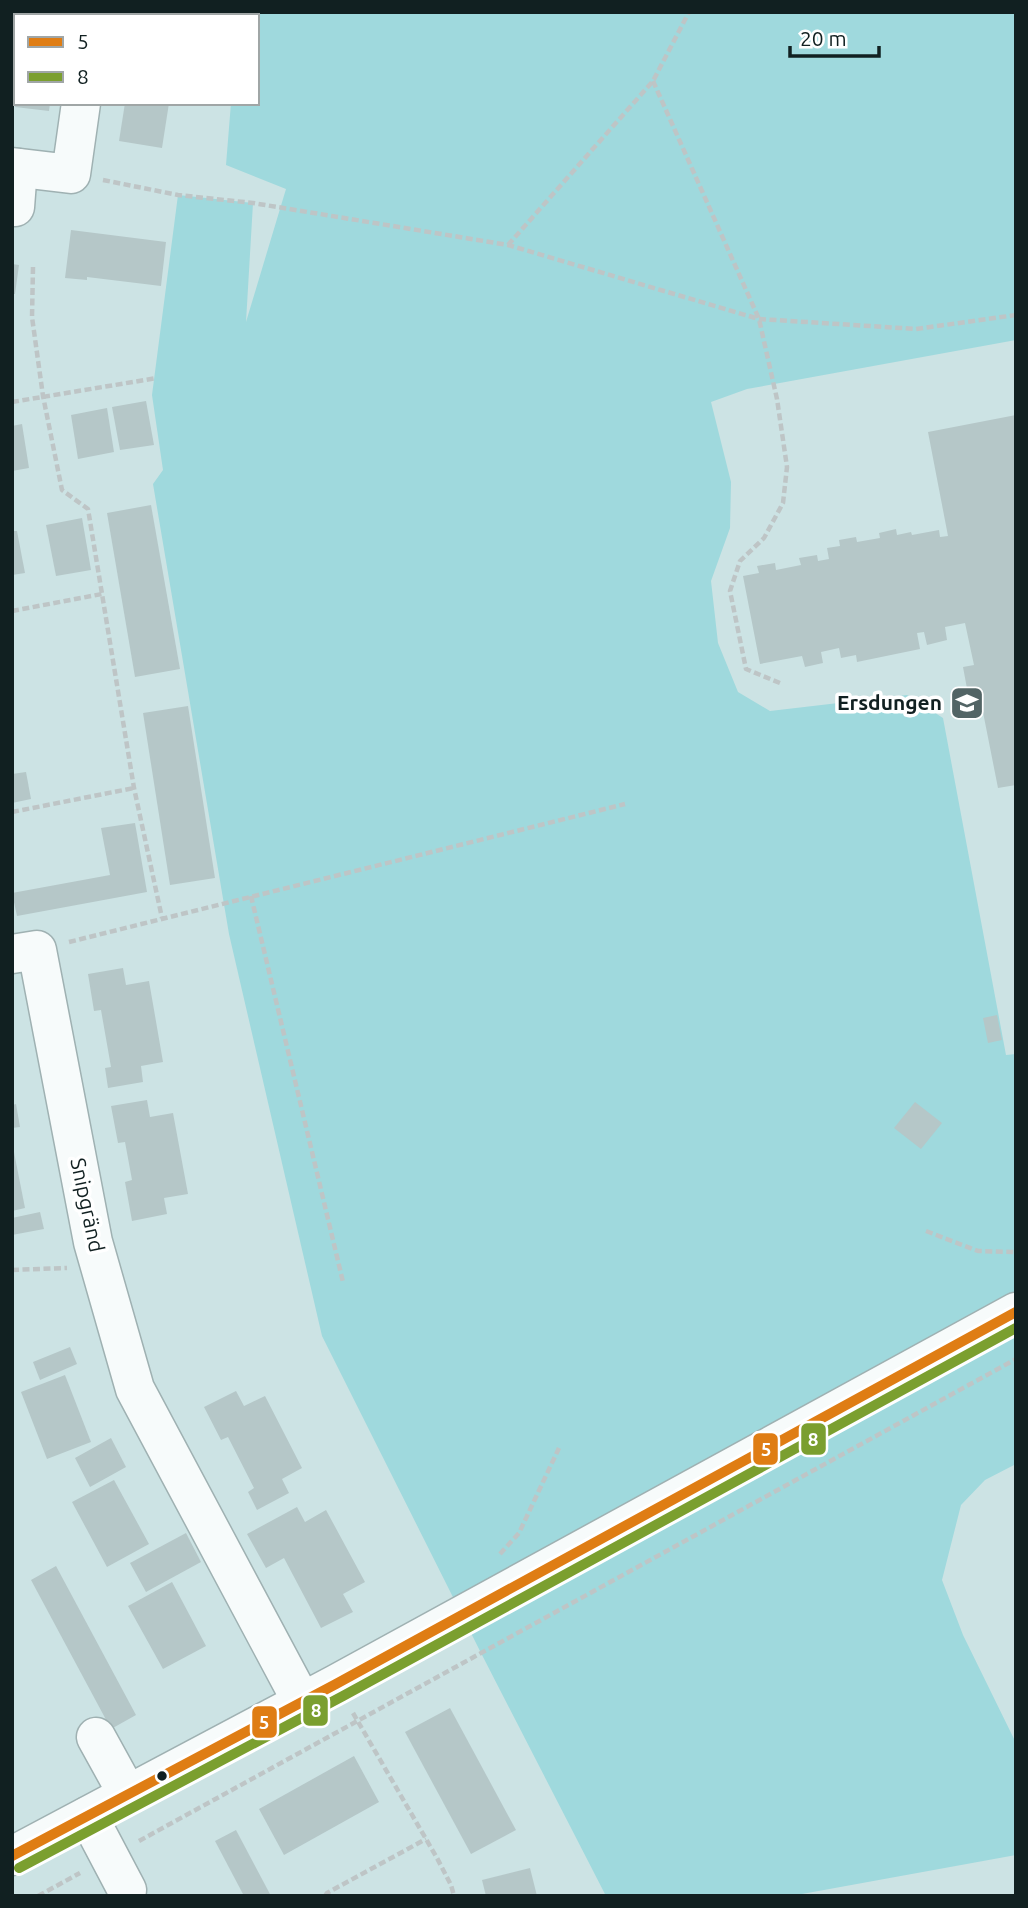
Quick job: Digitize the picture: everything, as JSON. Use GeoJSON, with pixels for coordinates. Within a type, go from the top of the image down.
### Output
{"type":"FeatureCollection","features":[{"type":"Feature","properties":{"kind":"street"},"geometry":{"type":"LineString","coordinates":[[15,206],[15,167],[71,174],[81,105]]}},
{"type":"Feature","properties":{"kind":"street","name":"Snipgränd"},"geometry":{"type":"LineString","coordinates":[[25,952],[99,1264],[135,1389],[302,1702]]}},
{"type":"Feature","properties":{"kind":"street"},"geometry":{"type":"LineString","coordinates":[[12,1856],[336,1684],[1016,1311]]}},
{"type":"Feature","properties":{"kind":"street"},"geometry":{"type":"LineString","coordinates":[[96,1737],[128,1795]]}},
{"type":"Feature","properties":{"kind":"street"},"geometry":{"type":"LineString","coordinates":[[88,1816],[118,1873]]}},
{"type":"Feature","properties":{"kind":"path"},"geometry":{"type":"LineString","coordinates":[[508,245],[653,80],[689,12]]}},
{"type":"Feature","properties":{"kind":"path"},"geometry":{"type":"LineString","coordinates":[[653,80],[759,319],[777,399],[787,467],[783,503],[764,538],[740,561],[730,591],[747,669],[780,683]]}},
{"type":"Feature","properties":{"kind":"path"},"geometry":{"type":"LineString","coordinates":[[71,174],[178,195],[253,203],[508,245],[759,319],[916,329],[1016,315]]}},
{"type":"Feature","properties":{"kind":"path"},"geometry":{"type":"LineString","coordinates":[[33,267],[32,317],[43,396],[62,490],[88,509],[134,788],[162,918]]}},
{"type":"Feature","properties":{"kind":"path"},"geometry":{"type":"LineString","coordinates":[[12,402],[157,378]]}},
{"type":"Feature","properties":{"kind":"path"},"geometry":{"type":"LineString","coordinates":[[12,611],[102,594]]}},
{"type":"Feature","properties":{"kind":"path"},"geometry":{"type":"LineString","coordinates":[[12,813],[134,788]]}},
{"type":"Feature","properties":{"kind":"path"},"geometry":{"type":"LineString","coordinates":[[25,952],[625,804]]}},
{"type":"Feature","properties":{"kind":"path"},"geometry":{"type":"LineString","coordinates":[[251,897],[343,1282]]}},
{"type":"Feature","properties":{"kind":"path"},"geometry":{"type":"LineString","coordinates":[[926,1231],[978,1251],[1016,1252]]}},
{"type":"Feature","properties":{"kind":"path"},"geometry":{"type":"LineString","coordinates":[[12,1270],[52,1270],[99,1264]]}},
{"type":"Feature","properties":{"kind":"path"},"geometry":{"type":"LineString","coordinates":[[38,1896],[118,1873],[358,1722],[1016,1359]]}},
{"type":"Feature","properties":{"kind":"path"},"geometry":{"type":"LineString","coordinates":[[495,1560],[519,1533],[559,1448]]}},
{"type":"Feature","properties":{"kind":"path"},"geometry":{"type":"LineString","coordinates":[[336,1684],[426,1839],[451,1885],[454,1896]]}},
{"type":"Feature","properties":{"kind":"path"},"geometry":{"type":"LineString","coordinates":[[326,1896],[327,1893],[426,1839]]}},
{"type":"Feature","properties":{"kind":"shaded area"},"geometry":{"type":"Polygon","coordinates":[[[1016,12],[1016,340],[747,389],[711,402],[731,482],[730,528],[711,581],[718,643],[738,692],[770,711],[907,695],[943,718],[1006,1055],[1016,1054],[1016,1464],[985,1480],[961,1505],[942,1580],[963,1635],[1016,1743],[1016,1855],[791,1896],[606,1896],[322,1336],[229,934],[153,484],[163,470],[152,395],[178,195],[253,203],[246,322],[286,189],[226,165],[231,105],[259,105],[259,14],[240,14],[1016,12]]]}},
{"type":"Feature","properties":{"kind":"building"},"geometry":{"type":"Polygon","coordinates":[[[12,28],[14,74],[12,74],[12,28]]]}},
{"type":"Feature","properties":{"kind":"building"},"geometry":{"type":"Polygon","coordinates":[[[16,105],[50,105],[49,111],[16,105]]]}},
{"type":"Feature","properties":{"kind":"building"},"geometry":{"type":"Polygon","coordinates":[[[125,105],[169,105],[162,148],[119,141],[125,105]]]}},
{"type":"Feature","properties":{"kind":"building"},"geometry":{"type":"Polygon","coordinates":[[[71,230],[166,242],[161,286],[87,277],[87,280],[65,278],[71,230]]]}},
{"type":"Feature","properties":{"kind":"building"},"geometry":{"type":"Polygon","coordinates":[[[12,264],[19,265],[15,294],[12,294],[12,264]]]}},
{"type":"Feature","properties":{"kind":"building"},"geometry":{"type":"Polygon","coordinates":[[[146,401],[154,445],[120,450],[112,407],[146,401]]]}},
{"type":"Feature","properties":{"kind":"building"},"geometry":{"type":"Polygon","coordinates":[[[107,408],[114,452],[78,459],[71,415],[107,408]]]}},
{"type":"Feature","properties":{"kind":"building"},"geometry":{"type":"Polygon","coordinates":[[[1016,415],[1016,785],[998,788],[979,692],[968,694],[963,667],[974,665],[965,623],[945,627],[947,640],[927,645],[924,632],[917,633],[920,649],[857,662],[856,655],[841,658],[839,648],[821,652],[823,663],[805,667],[802,656],[760,664],[743,576],[759,573],[757,566],[775,563],[776,570],[801,565],[799,558],[817,555],[818,561],[829,559],[827,548],[840,546],[839,540],[856,537],[857,542],[880,538],[879,533],[896,529],[897,535],[939,530],[940,537],[948,536],[928,432],[1016,415]]]}},
{"type":"Feature","properties":{"kind":"building"},"geometry":{"type":"Polygon","coordinates":[[[22,424],[29,468],[12,471],[12,426],[22,424]]]}},
{"type":"Feature","properties":{"kind":"building"},"geometry":{"type":"Polygon","coordinates":[[[151,505],[180,669],[135,677],[107,513],[151,505]]]}},
{"type":"Feature","properties":{"kind":"building"},"geometry":{"type":"Polygon","coordinates":[[[82,518],[91,570],[56,576],[46,525],[82,518]]]}},
{"type":"Feature","properties":{"kind":"building"},"geometry":{"type":"Polygon","coordinates":[[[12,531],[17,531],[25,573],[12,575],[12,531]]]}},
{"type":"Feature","properties":{"kind":"building"},"geometry":{"type":"Polygon","coordinates":[[[188,706],[215,878],[170,885],[143,713],[188,706]]]}},
{"type":"Feature","properties":{"kind":"building"},"geometry":{"type":"Polygon","coordinates":[[[26,772],[31,799],[12,803],[12,774],[26,772]]]}},
{"type":"Feature","properties":{"kind":"building"},"geometry":{"type":"Polygon","coordinates":[[[135,823],[147,892],[17,916],[12,893],[110,875],[101,828],[135,823]]]}},
{"type":"Feature","properties":{"kind":"building"},"geometry":{"type":"Polygon","coordinates":[[[123,968],[126,985],[149,981],[163,1062],[141,1066],[143,1082],[108,1088],[105,1068],[111,1067],[101,1010],[94,1011],[88,974],[123,968]]]}},
{"type":"Feature","properties":{"kind":"building"},"geometry":{"type":"Polygon","coordinates":[[[997,1015],[1002,1040],[988,1043],[983,1018],[997,1015]]]}},
{"type":"Feature","properties":{"kind":"building"},"geometry":{"type":"Polygon","coordinates":[[[147,1100],[150,1117],[173,1113],[188,1194],[164,1198],[167,1214],[132,1221],[125,1182],[132,1180],[125,1142],[118,1143],[111,1106],[147,1100]]]}},
{"type":"Feature","properties":{"kind":"building"},"geometry":{"type":"Polygon","coordinates":[[[915,1102],[942,1123],[921,1149],[894,1128],[915,1102]]]}},
{"type":"Feature","properties":{"kind":"building"},"geometry":{"type":"Polygon","coordinates":[[[16,1104],[20,1127],[12,1128],[12,1105],[16,1104]]]}},
{"type":"Feature","properties":{"kind":"building"},"geometry":{"type":"Polygon","coordinates":[[[12,1142],[25,1208],[12,1211],[12,1142]]]}},
{"type":"Feature","properties":{"kind":"building"},"geometry":{"type":"Polygon","coordinates":[[[40,1212],[44,1229],[12,1235],[12,1218],[40,1212]]]}},
{"type":"Feature","properties":{"kind":"building"},"geometry":{"type":"Polygon","coordinates":[[[70,1347],[77,1364],[40,1380],[33,1362],[70,1347]]]}},
{"type":"Feature","properties":{"kind":"building"},"geometry":{"type":"Polygon","coordinates":[[[65,1375],[91,1442],[47,1459],[21,1392],[65,1375]]]}},
{"type":"Feature","properties":{"kind":"building"},"geometry":{"type":"Polygon","coordinates":[[[236,1391],[244,1406],[265,1396],[302,1468],[282,1479],[289,1493],[257,1510],[248,1492],[254,1488],[228,1437],[221,1440],[204,1407],[236,1391]]]}},
{"type":"Feature","properties":{"kind":"building"},"geometry":{"type":"Polygon","coordinates":[[[111,1438],[126,1467],[90,1487],[75,1458],[111,1438]]]}},
{"type":"Feature","properties":{"kind":"building"},"geometry":{"type":"Polygon","coordinates":[[[114,1480],[149,1544],[107,1567],[72,1502],[114,1480]]]}},
{"type":"Feature","properties":{"kind":"building"},"geometry":{"type":"Polygon","coordinates":[[[297,1507],[305,1522],[326,1510],[365,1582],[343,1594],[353,1612],[321,1628],[284,1558],[266,1568],[247,1534],[297,1507]]]}},
{"type":"Feature","properties":{"kind":"building"},"geometry":{"type":"Polygon","coordinates":[[[186,1533],[201,1562],[146,1592],[130,1563],[186,1533]]]}},
{"type":"Feature","properties":{"kind":"building"},"geometry":{"type":"Polygon","coordinates":[[[56,1566],[136,1715],[111,1729],[31,1580],[56,1566]]]}},
{"type":"Feature","properties":{"kind":"building"},"geometry":{"type":"Polygon","coordinates":[[[172,1582],[206,1646],[163,1669],[128,1606],[172,1582]]]}},
{"type":"Feature","properties":{"kind":"building"},"geometry":{"type":"Polygon","coordinates":[[[450,1708],[516,1830],[471,1854],[405,1732],[450,1708]]]}},
{"type":"Feature","properties":{"kind":"building"},"geometry":{"type":"Polygon","coordinates":[[[354,1756],[379,1802],[284,1855],[259,1809],[354,1756]]]}},
{"type":"Feature","properties":{"kind":"building"},"geometry":{"type":"Polygon","coordinates":[[[236,1830],[271,1896],[244,1896],[215,1841],[236,1830]]]}},
{"type":"Feature","properties":{"kind":"building"},"geometry":{"type":"Polygon","coordinates":[[[530,1868],[537,1896],[486,1896],[482,1880],[530,1868]]]}},
{"type":"Feature","properties":{"kind":"transit line","name":"5"},"geometry":{"type":"LineString","coordinates":[[12,1856],[336,1684],[1016,1312]]}},
{"type":"Feature","properties":{"kind":"transit line","name":"8"},"geometry":{"type":"LineString","coordinates":[[19,1868],[343,1696],[1016,1328]]}},
{"type":"Feature","properties":{"kind":"place","name":"Ersdungen"},"geometry":{"type":"Point","coordinates":[967,703]}}]}
